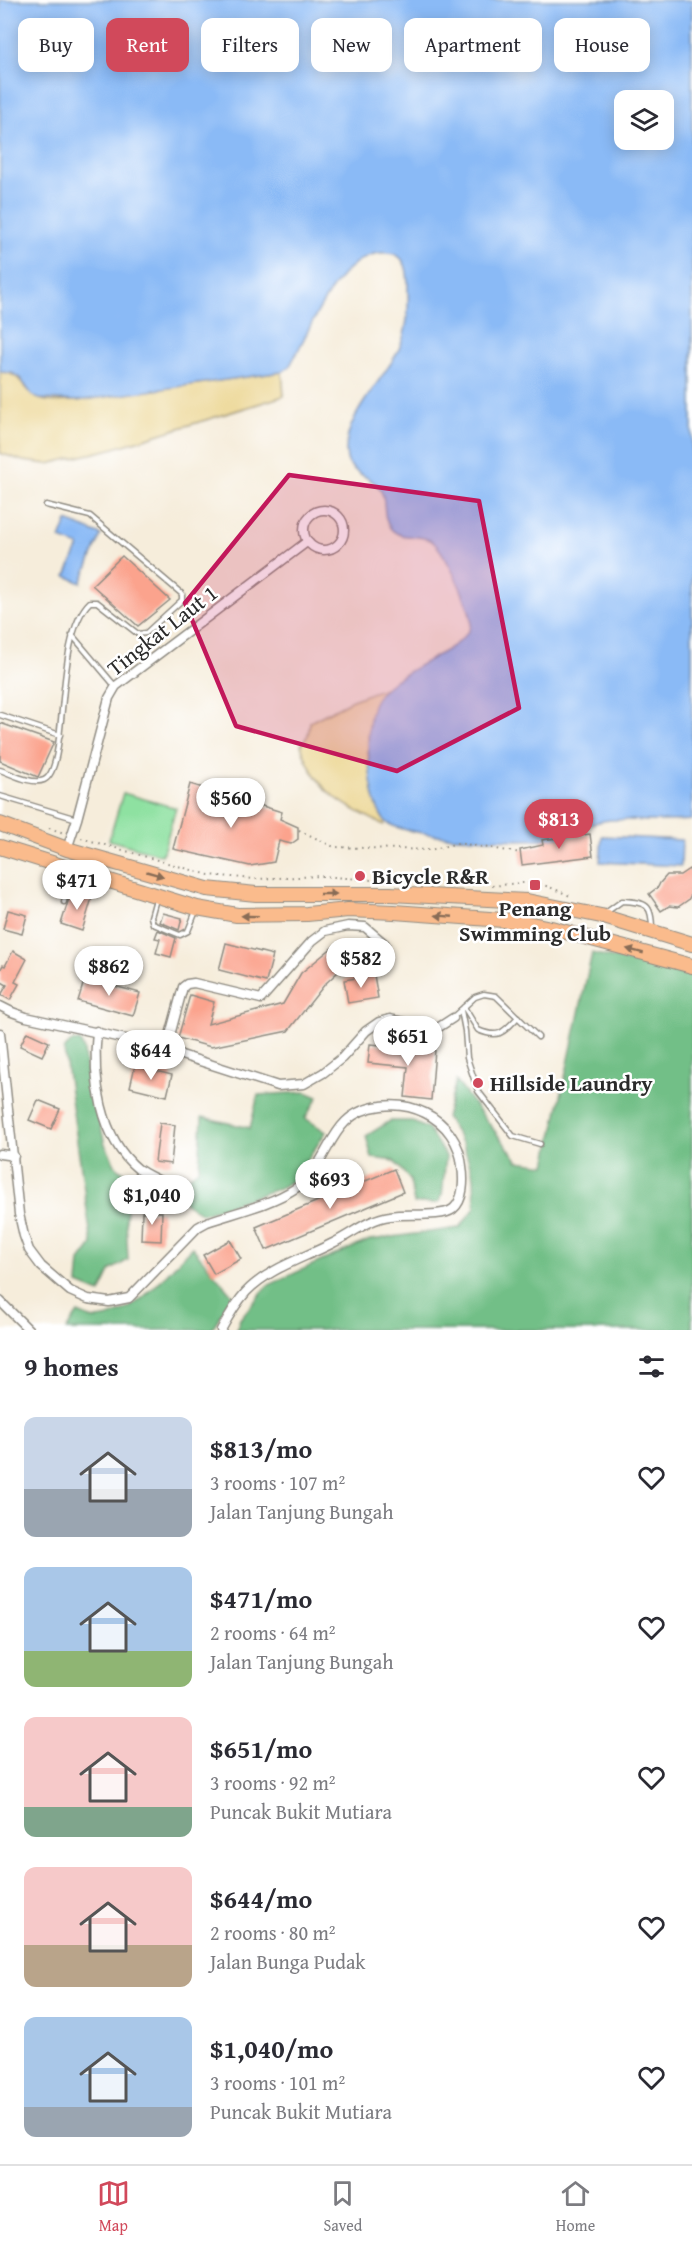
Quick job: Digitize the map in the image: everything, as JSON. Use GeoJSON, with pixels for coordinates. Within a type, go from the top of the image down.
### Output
{"type":"FeatureCollection","features":[{"type":"Feature","properties":{"kind":"main road"},"geometry":{"type":"LineString","coordinates":[[0,824],[67,849],[207,889],[256,894],[390,894],[526,901],[601,916],[692,944]]}},
{"type":"Feature","properties":{"kind":"main road"},"geometry":{"type":"LineString","coordinates":[[0,847],[197,908],[237,915],[307,914],[348,910],[517,921],[692,966]]}},
{"type":"Feature","properties":{"kind":"street"},"geometry":{"type":"LineString","coordinates":[[327,510],[333,512],[342,521],[344,534],[337,545],[325,550],[318,549],[308,541],[304,529],[309,517],[314,513],[327,510]]}},
{"type":"Feature","properties":{"kind":"street","name":"Tingkat Laut 1"},"geometry":{"type":"LineString","coordinates":[[67,849],[109,698],[116,687],[308,541]]}},
{"type":"Feature","properties":{"kind":"street"},"geometry":{"type":"LineString","coordinates":[[166,1050],[183,987],[187,984],[194,983],[261,999],[312,941],[325,931],[348,926],[365,927],[385,944]]}},
{"type":"Feature","properties":{"kind":"street"},"geometry":{"type":"LineString","coordinates":[[0,1005],[26,1017],[144,1043],[279,1086],[304,1084],[323,1073],[342,1058],[366,1031],[379,1022],[390,1019],[436,1029],[453,1018]]}},
{"type":"Feature","properties":{"kind":"street"},"geometry":{"type":"LineString","coordinates":[[97,1031],[95,1060],[98,1087],[114,1141],[139,1170],[171,1186]]}},
{"type":"Feature","properties":{"kind":"street"},"geometry":{"type":"LineString","coordinates":[[0,1033],[19,1214],[24,1236],[29,1250],[41,1266],[70,1291],[88,1299],[109,1302],[129,1298],[198,1227],[279,1198],[297,1188],[308,1178],[344,1122],[363,1110],[391,1105],[404,1106],[429,1115],[446,1127],[455,1140],[461,1156],[463,1177],[458,1203],[452,1210],[443,1214],[408,1214],[375,1220],[278,1269],[246,1292],[221,1330]]}},
{"type":"Feature","properties":{"kind":"street"},"geometry":{"type":"LineString","coordinates":[[0,1154],[14,1156]]}},
{"type":"Feature","properties":{"kind":"street"},"geometry":{"type":"LineString","coordinates":[[0,1301],[29,1330]]}},
{"type":"Feature","properties":{"kind":"lane"},"geometry":{"type":"LineString","coordinates":[[0,770],[35,782],[45,780],[52,773],[60,735],[66,659],[79,618],[90,602],[98,602],[142,634],[146,633],[182,600],[182,594],[90,516],[46,505]]}},
{"type":"Feature","properties":{"kind":"lane"},"geometry":{"type":"LineString","coordinates":[[72,635],[116,687]]}},
{"type":"Feature","properties":{"kind":"lane"},"geometry":{"type":"LineString","coordinates":[[0,715],[60,735]]}},
{"type":"Feature","properties":{"kind":"lane"},"geometry":{"type":"LineString","coordinates":[[0,796],[77,819]]}},
{"type":"Feature","properties":{"kind":"lane"},"geometry":{"type":"LineString","coordinates":[[64,902],[70,868]]}},
{"type":"Feature","properties":{"kind":"lane"},"geometry":{"type":"LineString","coordinates":[[157,895],[151,917],[153,924],[180,935],[188,931],[197,908]]}},
{"type":"Feature","properties":{"kind":"lane"},"geometry":{"type":"LineString","coordinates":[[601,916],[622,901],[648,906],[651,911],[652,932]]}},
{"type":"Feature","properties":{"kind":"lane"},"geometry":{"type":"LineString","coordinates":[[453,1018],[475,997],[484,994],[496,996],[538,1037]]}},
{"type":"Feature","properties":{"kind":"lane"},"geometry":{"type":"LineString","coordinates":[[463,1008],[478,1030],[495,1035],[504,1031],[518,1017]]}},
{"type":"Feature","properties":{"kind":"lane"},"geometry":{"type":"LineString","coordinates":[[463,1008],[467,1058],[478,1091],[513,1136],[540,1144]]}},
{"type":"Feature","properties":{"kind":"lane"},"geometry":{"type":"LineString","coordinates":[[140,1063],[144,1043]]}},
{"type":"Feature","properties":{"kind":"path"},"geometry":{"type":"LineString","coordinates":[[41,826],[209,875],[255,879],[322,876],[394,882]]}},
{"type":"Feature","properties":{"kind":"path"},"geometry":{"type":"LineString","coordinates":[[299,830],[334,847],[430,850],[458,843],[521,853]]}},
{"type":"Feature","properties":{"kind":"path"},"geometry":{"type":"LineString","coordinates":[[487,887],[530,882],[547,885],[570,897]]}},
{"type":"Feature","properties":{"kind":"highlighted area"},"geometry":{"type":"Polygon","coordinates":[[[289,475],[479,501],[519,708],[397,771],[236,726],[185,603],[289,475]]]}},
{"type":"Feature","properties":{"kind":"green space"},"geometry":{"type":"Polygon","coordinates":[[[123,793],[176,808],[162,855],[109,840],[123,793]]]}},
{"type":"Feature","properties":{"kind":"green space"},"geometry":{"type":"Polygon","coordinates":[[[592,953],[692,976],[692,1330],[236,1330],[240,1319],[267,1286],[310,1266],[370,1240],[459,1228],[475,1208],[474,1177],[463,1144],[446,1117],[456,1081],[518,1161],[546,1165],[592,953]]]}},
{"type":"Feature","properties":{"kind":"green space"},"geometry":{"type":"Polygon","coordinates":[[[80,1041],[105,1144],[117,1168],[132,1177],[126,1218],[128,1260],[111,1270],[100,1293],[78,1284],[80,1261],[92,1245],[64,1050],[71,1042],[80,1041]]]}},
{"type":"Feature","properties":{"kind":"green space"},"geometry":{"type":"Polygon","coordinates":[[[306,1092],[318,1097],[305,1118],[326,1132],[294,1180],[280,1188],[202,1214],[184,1202],[184,1182],[199,1168],[202,1117],[250,1128],[258,1095],[306,1092]]]}},
{"type":"Feature","properties":{"kind":"green space"},"geometry":{"type":"Polygon","coordinates":[[[390,1121],[411,1121],[428,1129],[446,1156],[442,1196],[438,1203],[414,1203],[410,1180],[394,1161],[372,1158],[366,1136],[390,1121]]]}},
{"type":"Feature","properties":{"kind":"green space"},"geometry":{"type":"Polygon","coordinates":[[[192,1247],[233,1296],[211,1330],[66,1330],[78,1313],[96,1319],[124,1311],[161,1281],[192,1247]]]}},
{"type":"Feature","properties":{"kind":"sand"},"geometry":{"type":"Polygon","coordinates":[[[0,372],[18,378],[32,394],[42,400],[52,402],[77,401],[282,372],[284,396],[111,449],[48,464],[23,461],[0,453],[0,372]]]}},
{"type":"Feature","properties":{"kind":"sand"},"geometry":{"type":"Polygon","coordinates":[[[384,688],[376,702],[371,719],[368,754],[370,772],[385,821],[384,825],[332,795],[314,775],[301,745],[308,735],[310,722],[350,701],[384,688]]]}},
{"type":"Feature","properties":{"kind":"water"},"geometry":{"type":"Polygon","coordinates":[[[0,0],[692,0],[692,820],[609,820],[553,838],[518,840],[464,838],[413,831],[394,826],[384,820],[380,814],[373,793],[369,763],[369,726],[373,705],[381,693],[394,682],[457,643],[467,633],[471,623],[467,605],[456,578],[436,545],[425,538],[400,535],[391,529],[386,518],[381,490],[352,467],[347,459],[346,445],[355,417],[390,365],[403,338],[408,314],[408,284],[406,267],[400,258],[389,253],[371,255],[355,264],[340,277],[316,314],[289,367],[282,372],[77,401],[39,399],[33,396],[20,378],[12,373],[0,372],[0,0]]]}},
{"type":"Feature","properties":{"kind":"water"},"geometry":{"type":"Polygon","coordinates":[[[67,521],[101,535],[81,583],[66,576],[79,546],[60,539],[67,521]]]}},
{"type":"Feature","properties":{"kind":"water"},"geometry":{"type":"Polygon","coordinates":[[[602,836],[682,840],[681,866],[600,862],[602,836]]]}},
{"type":"Feature","properties":{"kind":"building"},"geometry":{"type":"Polygon","coordinates":[[[122,556],[170,600],[138,626],[92,585],[122,556]]]}},
{"type":"Feature","properties":{"kind":"building"},"geometry":{"type":"Polygon","coordinates":[[[0,723],[54,742],[38,777],[0,761],[0,723]]]}},
{"type":"Feature","properties":{"kind":"building"},"geometry":{"type":"Polygon","coordinates":[[[190,784],[282,812],[280,819],[298,827],[298,839],[291,844],[279,841],[274,862],[250,866],[173,849],[190,784]]]}},
{"type":"Feature","properties":{"kind":"building"},"geometry":{"type":"Polygon","coordinates":[[[590,834],[593,856],[522,865],[520,850],[543,845],[542,840],[590,834]]]}},
{"type":"Feature","properties":{"kind":"building"},"geometry":{"type":"Polygon","coordinates":[[[689,869],[692,874],[692,893],[688,900],[678,907],[669,906],[661,911],[649,894],[667,875],[680,875],[689,869]]]}},
{"type":"Feature","properties":{"kind":"building"},"geometry":{"type":"Polygon","coordinates":[[[71,892],[92,898],[82,931],[61,924],[71,892]]]}},
{"type":"Feature","properties":{"kind":"building"},"geometry":{"type":"Polygon","coordinates":[[[8,910],[27,915],[22,934],[3,929],[8,910]]]}},
{"type":"Feature","properties":{"kind":"building"},"geometry":{"type":"Polygon","coordinates":[[[163,913],[182,918],[179,930],[160,922],[163,913]]]}},
{"type":"Feature","properties":{"kind":"building"},"geometry":{"type":"Polygon","coordinates":[[[158,930],[176,938],[171,957],[156,953],[160,939],[155,938],[158,930]]]}},
{"type":"Feature","properties":{"kind":"building"},"geometry":{"type":"Polygon","coordinates":[[[339,942],[353,958],[325,984],[288,1031],[211,1047],[178,1038],[190,995],[214,1002],[208,1024],[283,1004],[301,973],[339,942]]]}},
{"type":"Feature","properties":{"kind":"building"},"geometry":{"type":"Polygon","coordinates":[[[226,943],[273,955],[266,982],[219,970],[226,943]]]}},
{"type":"Feature","properties":{"kind":"building"},"geometry":{"type":"Polygon","coordinates":[[[13,951],[27,959],[15,982],[19,984],[10,1000],[1,995],[7,985],[0,981],[0,970],[3,965],[5,966],[13,951]]]}},
{"type":"Feature","properties":{"kind":"building"},"geometry":{"type":"Polygon","coordinates":[[[374,975],[378,998],[348,1003],[344,980],[374,975]]]}},
{"type":"Feature","properties":{"kind":"building"},"geometry":{"type":"Polygon","coordinates":[[[85,978],[140,993],[133,1016],[78,1001],[85,978]]]}},
{"type":"Feature","properties":{"kind":"building"},"geometry":{"type":"Polygon","coordinates":[[[27,1032],[49,1042],[42,1056],[20,1046],[27,1032]]]}},
{"type":"Feature","properties":{"kind":"building"},"geometry":{"type":"Polygon","coordinates":[[[370,1044],[435,1050],[431,1100],[405,1097],[408,1067],[368,1063],[370,1044]]]}},
{"type":"Feature","properties":{"kind":"building"},"geometry":{"type":"Polygon","coordinates":[[[135,1066],[172,1075],[167,1096],[130,1087],[135,1066]]]}},
{"type":"Feature","properties":{"kind":"building"},"geometry":{"type":"Polygon","coordinates":[[[38,1100],[60,1109],[51,1129],[29,1120],[38,1100]]]}},
{"type":"Feature","properties":{"kind":"building"},"geometry":{"type":"Polygon","coordinates":[[[160,1123],[175,1125],[171,1164],[155,1162],[160,1123]]]}},
{"type":"Feature","properties":{"kind":"building"},"geometry":{"type":"Polygon","coordinates":[[[394,1169],[403,1192],[266,1250],[256,1227],[394,1169]]]}},
{"type":"Feature","properties":{"kind":"building"},"geometry":{"type":"Polygon","coordinates":[[[142,1212],[162,1212],[161,1241],[141,1240],[142,1212]]]}},
{"type":"Feature","properties":{"kind":"building"},"geometry":{"type":"Polygon","coordinates":[[[230,1240],[241,1259],[214,1274],[203,1255],[230,1240]]]}},
{"type":"Feature","properties":{"kind":"place","name":"Bicycle R&R"},"geometry":{"type":"Point","coordinates":[360,876]}},
{"type":"Feature","properties":{"kind":"place","name":"Penang Swimming Club"},"geometry":{"type":"Point","coordinates":[535,885]}},
{"type":"Feature","properties":{"kind":"place","name":"Hillside Laundry"},"geometry":{"type":"Point","coordinates":[478,1083]}}]}
